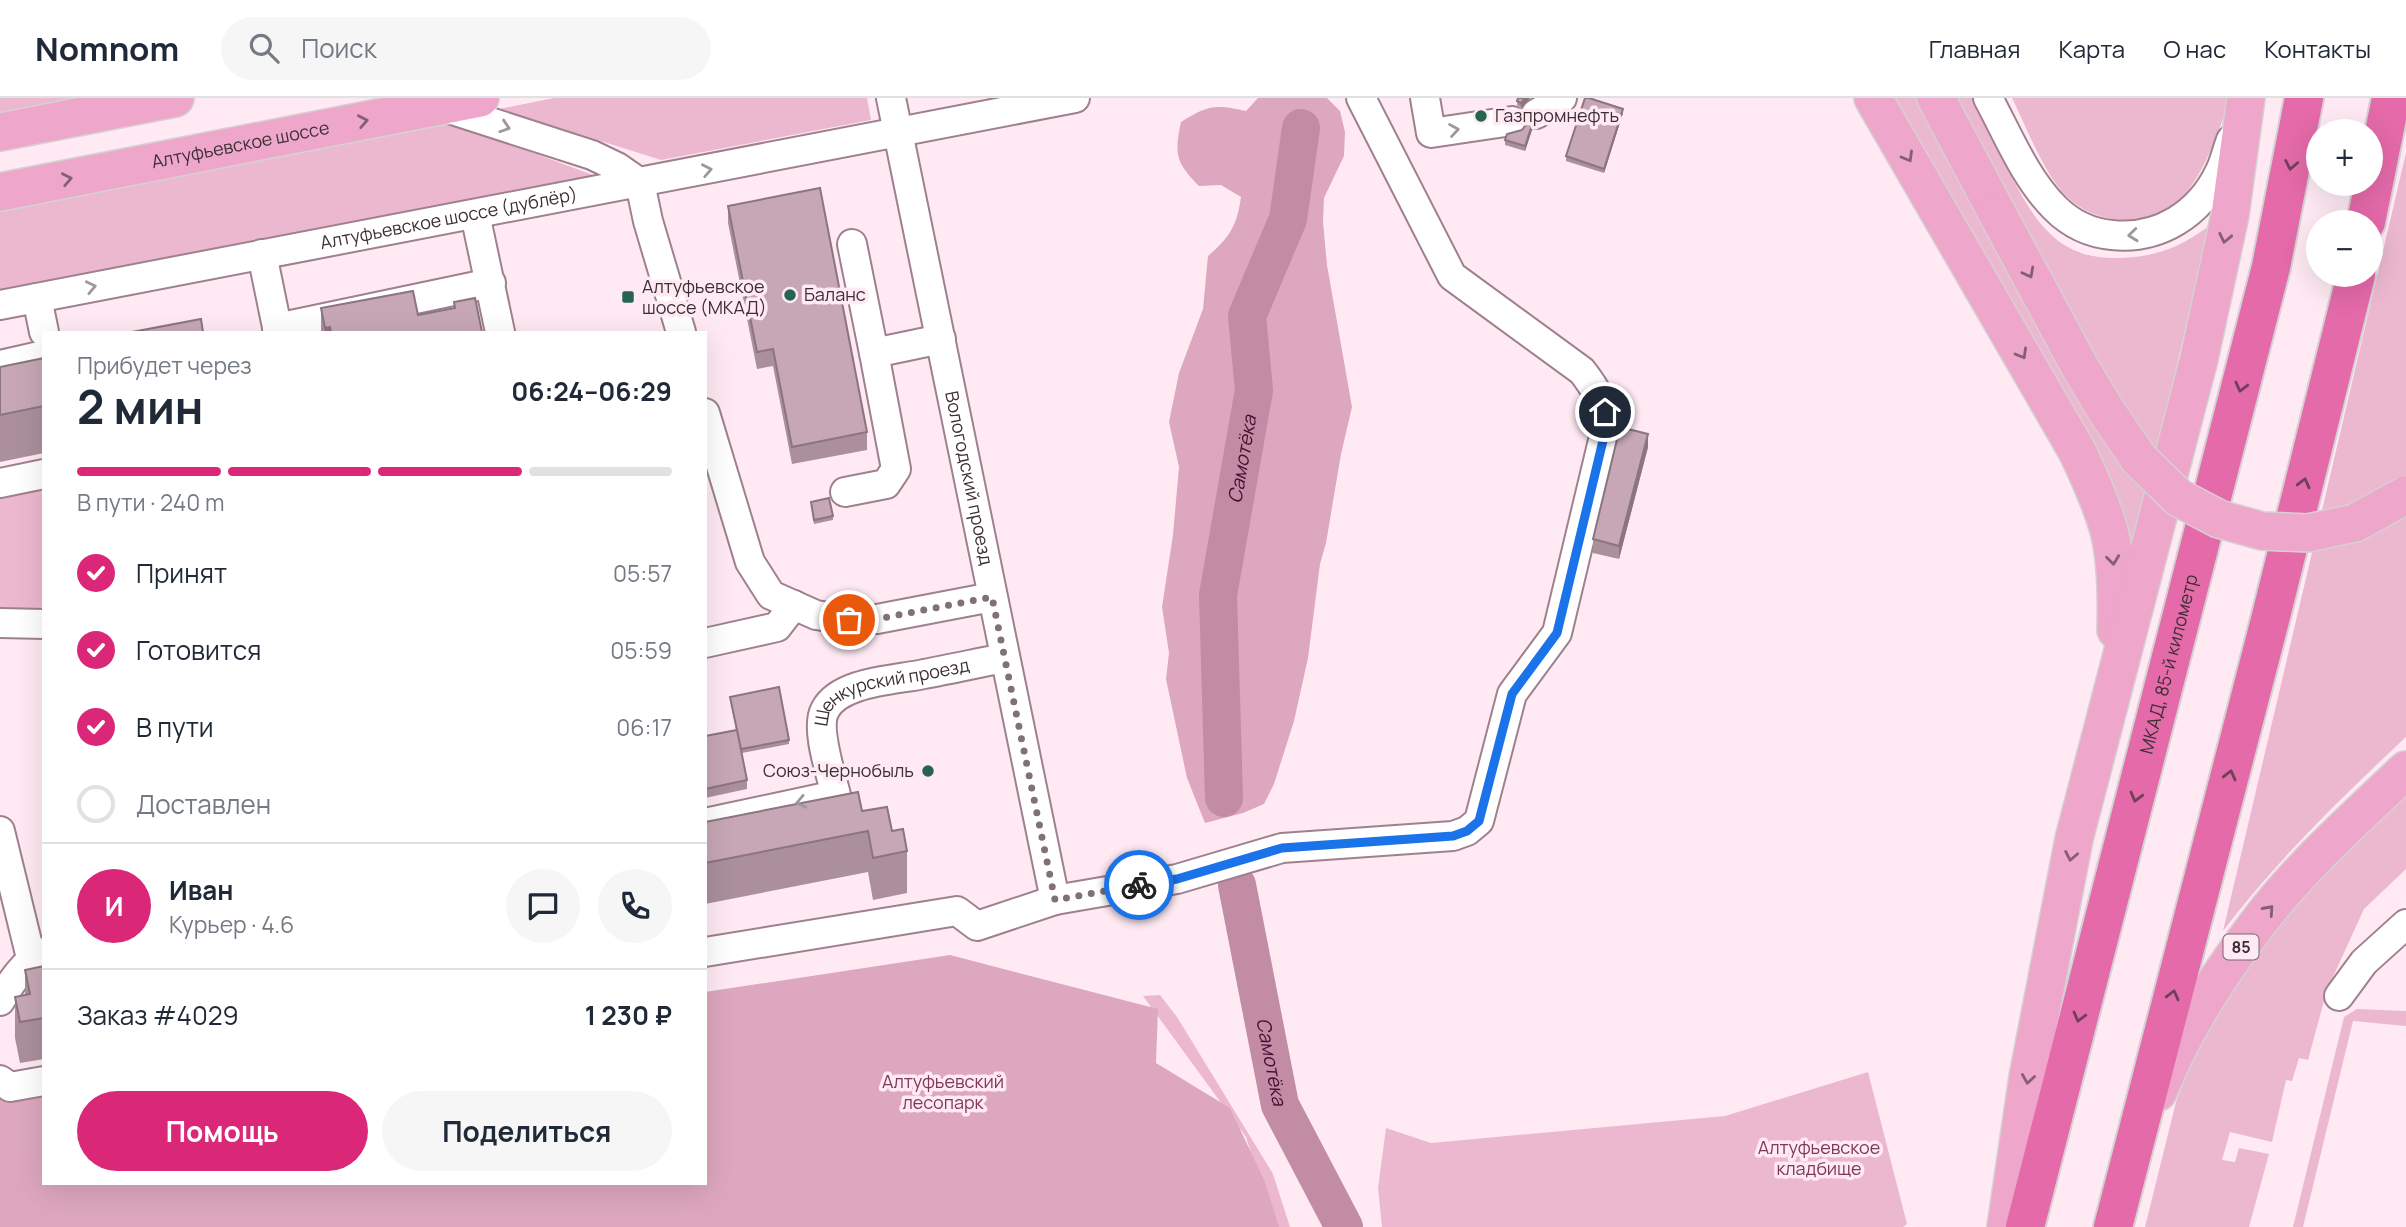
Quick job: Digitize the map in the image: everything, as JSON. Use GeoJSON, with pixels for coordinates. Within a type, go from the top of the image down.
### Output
{"type":"FeatureCollection","features":[{"type":"Feature","properties":{"kind":"highway","name":"МКАД, 85-й километр"},"geometry":{"type":"LineString","coordinates":[[2025,1227],[2271,267],[2304,98]]}},
{"type":"Feature","properties":{"kind":"highway"},"geometry":{"type":"LineString","coordinates":[[2368,210],[2390,98]]}},
{"type":"Feature","properties":{"kind":"highway"},"geometry":{"type":"LineString","coordinates":[[2113,1227],[2270,621],[2353,287]]}},
{"type":"Feature","properties":{"kind":"main road"},"geometry":{"type":"LineString","coordinates":[[0,132],[176,98]]}},
{"type":"Feature","properties":{"kind":"main road","name":"Алтуфьевское шоссе"},"geometry":{"type":"LineString","coordinates":[[0,192],[481,98]]}},
{"type":"Feature","properties":{"kind":"main road"},"geometry":{"type":"LineString","coordinates":[[1873,98],[2077,450],[2096,492],[2109,529],[2117,599],[2115,643],[2104,718]]}},
{"type":"Feature","properties":{"kind":"main road"},"geometry":{"type":"LineString","coordinates":[[1936,98],[2080,367],[2107,412],[2139,459],[2179,498],[2218,519],[2262,531],[2308,533],[2355,523],[2406,495]]}},
{"type":"Feature","properties":{"kind":"main road"},"geometry":{"type":"LineString","coordinates":[[2006,1227],[2028,1077],[2074,839],[2199,359],[2230,215],[2246,98]]}},
{"type":"Feature","properties":{"kind":"main road","name":"85"},"geometry":{"type":"LineString","coordinates":[[2130,1161],[2164,1076],[2203,1003],[2259,922],[2326,847],[2406,770]]}},
{"type":"Feature","properties":{"kind":"street","name":"Вологодский проезд"},"geometry":{"type":"LineString","coordinates":[[891,98],[1004,657],[1007,702],[1055,900]]}},
{"type":"Feature","properties":{"kind":"street","name":"Алтуфьевское шоссе (дублёр)"},"geometry":{"type":"LineString","coordinates":[[0,305],[1075,98]]}},
{"type":"Feature","properties":{"kind":"street"},"geometry":{"type":"LineString","coordinates":[[707,952],[957,911],[977,926],[1055,900],[1177,879],[1282,848],[1453,836],[1467,831],[1479,821],[1512,694],[1557,633],[1606,428],[1605,412],[1597,391],[1582,371],[1452,276],[1362,98]]}},
{"type":"Feature","properties":{"kind":"street"},"geometry":{"type":"LineString","coordinates":[[1425,98],[1431,133],[1524,118],[1562,98]]}},
{"type":"Feature","properties":{"kind":"street"},"geometry":{"type":"LineString","coordinates":[[1988,98],[2033,181],[2055,208],[2076,226],[2103,234],[2131,237],[2160,230],[2181,219],[2202,198],[2220,172],[2246,98]]}},
{"type":"Feature","properties":{"kind":"street"},"geometry":{"type":"LineString","coordinates":[[440,106],[592,155],[617,167],[640,183],[648,221],[681,331]]}},
{"type":"Feature","properties":{"kind":"street"},"geometry":{"type":"LineString","coordinates":[[475,214],[500,331]]}},
{"type":"Feature","properties":{"kind":"street"},"geometry":{"type":"LineString","coordinates":[[845,492],[886,484],[896,469],[852,244]]}},
{"type":"Feature","properties":{"kind":"street"},"geometry":{"type":"LineString","coordinates":[[262,254],[277,330],[491,283]]}},
{"type":"Feature","properties":{"kind":"street"},"geometry":{"type":"LineString","coordinates":[[37,298],[44,331]]}},
{"type":"Feature","properties":{"kind":"street"},"geometry":{"type":"LineString","coordinates":[[874,353],[940,340]]}},
{"type":"Feature","properties":{"kind":"street"},"geometry":{"type":"LineString","coordinates":[[0,365],[42,355]]}},
{"type":"Feature","properties":{"kind":"street"},"geometry":{"type":"LineString","coordinates":[[707,420],[750,562],[771,595],[816,615],[858,620],[877,619],[992,597]]}},
{"type":"Feature","properties":{"kind":"street"},"geometry":{"type":"LineString","coordinates":[[0,483],[42,474]]}},
{"type":"Feature","properties":{"kind":"street"},"geometry":{"type":"LineString","coordinates":[[707,643],[777,626],[794,605]]}},
{"type":"Feature","properties":{"kind":"street"},"geometry":{"type":"LineString","coordinates":[[0,623],[42,624]]}},
{"type":"Feature","properties":{"kind":"street","name":"Шенкурский проезд"},"geometry":{"type":"LineString","coordinates":[[707,823],[836,794],[821,730],[824,710],[834,699],[848,691],[880,680],[921,675],[1004,657]]}},
{"type":"Feature","properties":{"kind":"street"},"geometry":{"type":"LineString","coordinates":[[0,831],[38,955],[16,975],[0,1002]]}},
{"type":"Feature","properties":{"kind":"street"},"geometry":{"type":"LineString","coordinates":[[2339,996],[2364,962],[2406,924]]}},
{"type":"Feature","properties":{"kind":"street"},"geometry":{"type":"LineString","coordinates":[[0,1080],[10,1087],[42,1081]]}},
{"type":"Feature","properties":{"kind":"green space"},"geometry":{"type":"Polygon","coordinates":[[[0,98],[74,98],[0,113],[0,98]]]}},
{"type":"Feature","properties":{"kind":"green space"},"geometry":{"type":"Polygon","coordinates":[[[554,98],[867,98],[871,120],[661,160],[499,109],[554,98]]]}},
{"type":"Feature","properties":{"kind":"green space"},"geometry":{"type":"Polygon","coordinates":[[[1258,98],[1327,98],[1340,111],[1345,132],[1344,156],[1324,198],[1323,222],[1327,265],[1352,407],[1320,564],[1308,658],[1294,721],[1274,784],[1264,804],[1243,813],[1205,823],[1187,778],[1166,679],[1169,653],[1162,607],[1173,535],[1179,467],[1169,422],[1179,373],[1203,309],[1208,256],[1231,231],[1241,197],[1221,185],[1199,186],[1181,164],[1178,143],[1181,122],[1190,116],[1212,108],[1227,107],[1246,111],[1258,98]]]}},
{"type":"Feature","properties":{"kind":"green space"},"geometry":{"type":"Polygon","coordinates":[[[1895,98],[1972,98],[2025,202],[2036,218],[2048,232],[2078,252],[2097,257],[2144,256],[2177,246],[2209,226],[2130,568],[1931,161],[1895,98]]]}},
{"type":"Feature","properties":{"kind":"green space"},"geometry":{"type":"Polygon","coordinates":[[[2012,98],[2230,98],[2206,161],[2178,203],[2162,215],[2124,220],[2093,214],[2066,196],[2043,162],[2012,98]]]}},
{"type":"Feature","properties":{"kind":"green space"},"geometry":{"type":"Polygon","coordinates":[[[444,120],[593,175],[0,291],[0,206],[444,120]]]}},
{"type":"Feature","properties":{"kind":"green space"},"geometry":{"type":"Polygon","coordinates":[[[2406,153],[2406,737],[2287,855],[2223,931],[2374,287],[2383,287],[2383,251],[2406,153]]]}},
{"type":"Feature","properties":{"kind":"green space"},"geometry":{"type":"Polygon","coordinates":[[[40,485],[42,610],[0,612],[0,493],[40,485]]]}},
{"type":"Feature","properties":{"kind":"green space"},"geometry":{"type":"Polygon","coordinates":[[[2406,791],[2406,869],[2364,909],[2327,990],[2308,1060],[2299,1058],[2292,1081],[2286,1080],[2272,1142],[2230,1132],[2222,1160],[2235,1162],[2239,1148],[2269,1154],[2249,1227],[2145,1227],[2176,1102],[2202,1032],[2281,918],[2406,791]]]}},
{"type":"Feature","properties":{"kind":"green space","name":"Алтуфьевский лесопарк"},"geometry":{"type":"Polygon","coordinates":[[[950,955],[1158,1009],[1156,1063],[1230,1108],[1265,1182],[1279,1227],[0,1227],[0,1095],[42,1089],[42,1185],[707,1185],[707,992],[950,955]]]}},
{"type":"Feature","properties":{"kind":"green space"},"geometry":{"type":"Polygon","coordinates":[[[1160,995],[1177,1017],[1273,1174],[1290,1227],[1274,1227],[1246,1137],[1143,996],[1160,995]]]}},
{"type":"Feature","properties":{"kind":"green space"},"geometry":{"type":"Polygon","coordinates":[[[2357,1009],[2406,1011],[2406,1026],[2353,1021],[2303,1227],[2293,1227],[2344,1017],[2357,1009]]]}},
{"type":"Feature","properties":{"kind":"green space","name":"Алтуфьевское кладбище"},"geometry":{"type":"Polygon","coordinates":[[[1868,1072],[1907,1224],[1903,1227],[1382,1227],[1378,1188],[1386,1128],[1431,1143],[1725,1116],[1868,1072]]]}},
{"type":"Feature","properties":{"kind":"building"},"geometry":{"type":"Polygon","coordinates":[[[1585,98],[1623,109],[1604,169],[1566,156],[1585,98]]]}},
{"type":"Feature","properties":{"kind":"building"},"geometry":{"type":"Polygon","coordinates":[[[1527,123],[1532,125],[1525,146],[1505,140],[1507,134],[1522,130],[1527,123]]]}},
{"type":"Feature","properties":{"kind":"building","name":"Баланс"},"geometry":{"type":"Polygon","coordinates":[[[820,188],[867,432],[792,447],[773,349],[757,352],[728,206],[820,188]]]}},
{"type":"Feature","properties":{"kind":"building"},"geometry":{"type":"Polygon","coordinates":[[[413,291],[418,315],[455,308],[454,302],[475,298],[482,331],[331,331],[330,327],[325,328],[321,308],[413,291]]]}},
{"type":"Feature","properties":{"kind":"building"},"geometry":{"type":"Polygon","coordinates":[[[201,319],[203,331],[137,331],[201,319]]]}},
{"type":"Feature","properties":{"kind":"building"},"geometry":{"type":"Polygon","coordinates":[[[42,358],[42,406],[0,415],[0,367],[42,358]]]}},
{"type":"Feature","properties":{"kind":"building"},"geometry":{"type":"Polygon","coordinates":[[[1620,427],[1648,434],[1619,546],[1593,539],[1620,427]]]}},
{"type":"Feature","properties":{"kind":"building"},"geometry":{"type":"Polygon","coordinates":[[[829,498],[833,516],[814,520],[811,502],[829,498]]]}},
{"type":"Feature","properties":{"kind":"building"},"geometry":{"type":"Polygon","coordinates":[[[779,687],[789,740],[741,749],[730,697],[779,687]]]}},
{"type":"Feature","properties":{"kind":"building"},"geometry":{"type":"Polygon","coordinates":[[[737,730],[747,780],[707,789],[707,736],[737,730]]]}},
{"type":"Feature","properties":{"kind":"building"},"geometry":{"type":"Polygon","coordinates":[[[858,792],[862,811],[887,807],[892,831],[903,829],[907,851],[873,858],[868,831],[707,863],[707,822],[858,792]]]}},
{"type":"Feature","properties":{"kind":"building"},"geometry":{"type":"Polygon","coordinates":[[[42,966],[42,1018],[20,1022],[15,997],[30,994],[25,970],[42,966]]]}},
{"type":"Feature","properties":{"kind":"waterway","name":"Самотёка"},"geometry":{"type":"LineString","coordinates":[[1224,798],[1218,595],[1254,390],[1247,316],[1288,219],[1301,128]]}},
{"type":"Feature","properties":{"kind":"waterway","name":"Самотёка"},"geometry":{"type":"LineString","coordinates":[[1237,885],[1280,1105],[1344,1227]]}},
{"type":"Feature","properties":{"kind":"way so far"},"geometry":{"type":"LineString","coordinates":[[849,620],[877,619],[992,597],[1055,900],[1139,885]]}},
{"type":"Feature","properties":{"kind":"place","name":"Газпромнефть"},"geometry":{"type":"Point","coordinates":[1481,116]}},
{"type":"Feature","properties":{"kind":"place","name":"Баланс"},"geometry":{"type":"Point","coordinates":[790,295]}},
{"type":"Feature","properties":{"kind":"place","name":"Алтуфьевское шоссе (МКАД)"},"geometry":{"type":"Point","coordinates":[628,297]}},
{"type":"Feature","properties":{"kind":"place","name":"Союз-Чернобыль"},"geometry":{"type":"Point","coordinates":[928,771]}},
{"type":"Feature","properties":{"kind":"route"},"geometry":{"type":"LineString","coordinates":[[1139,885],[1177,879],[1282,848],[1453,836],[1467,831],[1479,821],[1512,694],[1557,633],[1606,428],[1605,412]]}}]}
